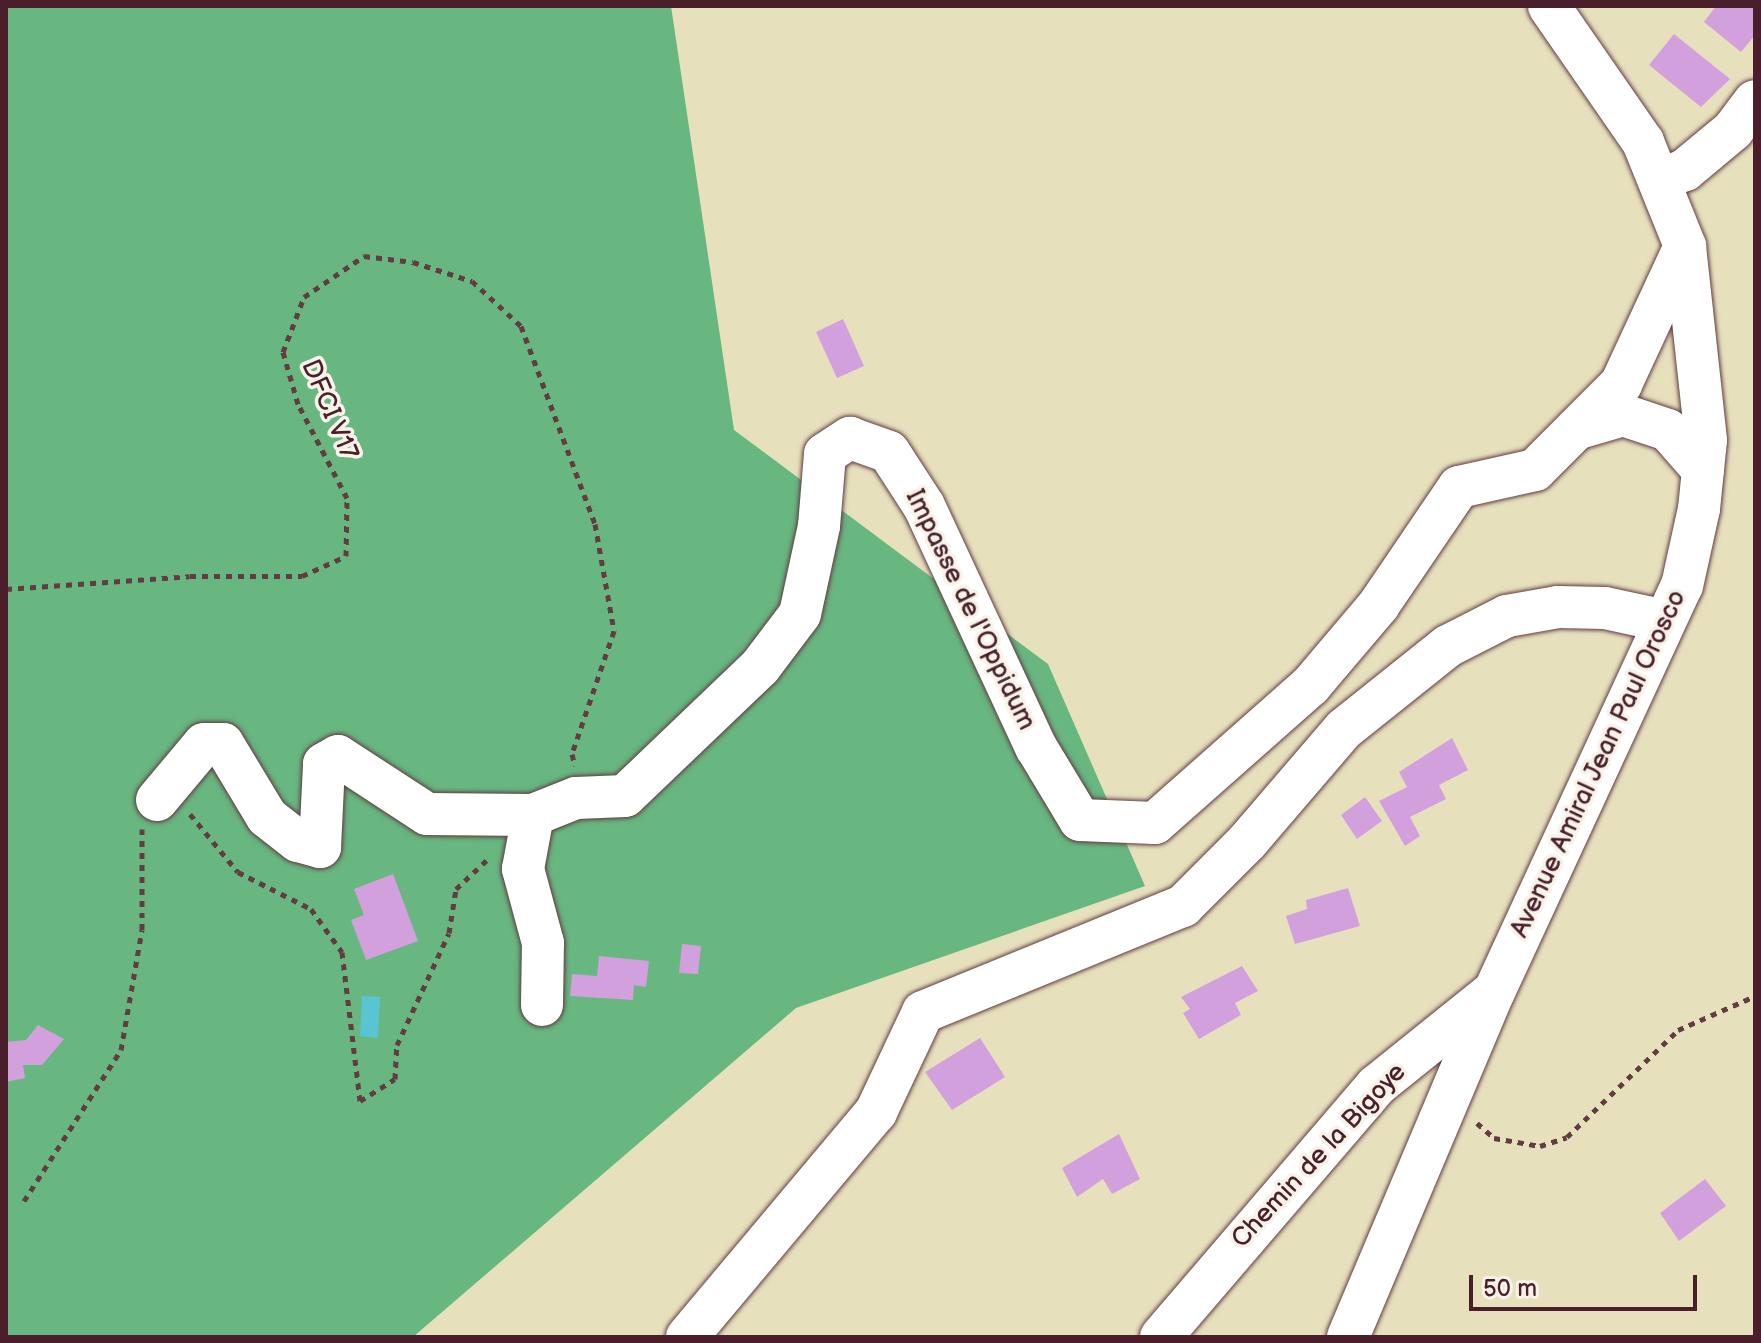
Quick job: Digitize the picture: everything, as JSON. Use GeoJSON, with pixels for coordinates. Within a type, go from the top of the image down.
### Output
{"type":"FeatureCollection","features":[{"type":"Feature","properties":{"kind":"street","name":"Avenue Amiral Jean Paul Orosco"},"geometry":{"type":"LineString","coordinates":[[1348,1337],[1494,992],[1682,586],[1703,470],[1706,440],[1685,246],[1643,142],[1549,6]]}},
{"type":"Feature","properties":{"kind":"street"},"geometry":{"type":"LineString","coordinates":[[1659,180],[1697,160],[1733,130],[1755,101]]}},
{"type":"Feature","properties":{"kind":"street","name":"Impasse de l'Oppidum"},"geometry":{"type":"LineString","coordinates":[[533,815],[576,798],[625,796],[760,667],[800,614],[819,526],[825,454],[850,438],[889,452],[924,506],[1036,747],[1080,820],[1155,823],[1311,685],[1378,606],[1459,487],[1535,470],[1621,384],[1685,246]]}},
{"type":"Feature","properties":{"kind":"street","name":"Impasse de l'Oppidum"},"geometry":{"type":"LineString","coordinates":[[1576,429],[1623,415],[1668,430],[1703,470]]}},
{"type":"Feature","properties":{"kind":"street"},"geometry":{"type":"LineString","coordinates":[[687,1337],[876,1112],[923,1012],[1183,906],[1247,842],[1344,729],[1448,646],[1507,616],[1558,607],[1605,608],[1665,621]]}},
{"type":"Feature","properties":{"kind":"street"},"geometry":{"type":"LineString","coordinates":[[157,800],[204,744],[223,744],[267,817],[298,841],[320,847],[324,764],[338,756],[427,814],[533,815],[523,869],[543,943],[542,1005]]}},
{"type":"Feature","properties":{"kind":"street","name":"Chemin de la Bigoye"},"geometry":{"type":"LineString","coordinates":[[1161,1337],[1376,1086],[1494,992]]}},
{"type":"Feature","properties":{"kind":"path","name":"DFCI V17"},"geometry":{"type":"LineString","coordinates":[[6,589],[190,576],[302,576],[346,556],[347,498],[298,404],[283,352],[304,297],[364,256],[413,262],[472,281],[521,326],[595,524],[614,631],[572,754],[576,798]]}},
{"type":"Feature","properties":{"kind":"path"},"geometry":{"type":"LineString","coordinates":[[24,1201],[121,1050],[142,930],[142,817],[157,800],[193,815],[238,872],[311,909],[342,952],[360,1101],[395,1079],[397,1045],[449,933],[456,889],[533,815]]}},
{"type":"Feature","properties":{"kind":"path"},"geometry":{"type":"LineString","coordinates":[[1449,1099],[1494,1138],[1540,1146],[1567,1137],[1678,1030],[1755,996]]}},
{"type":"Feature","properties":{"kind":"green space"},"geometry":{"type":"Polygon","coordinates":[[[6,6],[671,6],[734,430],[1048,664],[1145,886],[796,1008],[413,1337],[6,1337],[6,6]]]}},
{"type":"Feature","properties":{"kind":"water"},"geometry":{"type":"Polygon","coordinates":[[[362,996],[380,997],[378,1038],[360,1036],[362,996]]]}},
{"type":"Feature","properties":{"kind":"building"},"geometry":{"type":"Polygon","coordinates":[[[1716,6],[1755,6],[1755,35],[1741,52],[1704,22],[1716,6]]]}},
{"type":"Feature","properties":{"kind":"building"},"geometry":{"type":"Polygon","coordinates":[[[1674,34],[1730,79],[1701,107],[1649,65],[1674,34]]]}},
{"type":"Feature","properties":{"kind":"building"},"geometry":{"type":"Polygon","coordinates":[[[843,319],[864,366],[837,378],[816,332],[843,319]]]}},
{"type":"Feature","properties":{"kind":"building"},"geometry":{"type":"Polygon","coordinates":[[[1452,738],[1468,770],[1439,785],[1446,799],[1410,817],[1420,836],[1405,846],[1379,801],[1407,787],[1399,772],[1452,738]]]}},
{"type":"Feature","properties":{"kind":"building"},"geometry":{"type":"Polygon","coordinates":[[[1365,797],[1382,821],[1357,839],[1341,815],[1365,797]]]}},
{"type":"Feature","properties":{"kind":"building"},"geometry":{"type":"Polygon","coordinates":[[[393,874],[418,941],[366,960],[351,920],[364,915],[354,889],[393,874]]]}},
{"type":"Feature","properties":{"kind":"building"},"geometry":{"type":"Polygon","coordinates":[[[1348,888],[1360,926],[1295,944],[1286,916],[1307,909],[1306,900],[1348,888]]]}},
{"type":"Feature","properties":{"kind":"building"},"geometry":{"type":"Polygon","coordinates":[[[682,944],[701,946],[698,974],[679,973],[682,944]]]}},
{"type":"Feature","properties":{"kind":"building"},"geometry":{"type":"Polygon","coordinates":[[[599,956],[649,961],[646,987],[634,985],[633,1000],[570,996],[572,974],[597,976],[599,956]]]}},
{"type":"Feature","properties":{"kind":"building"},"geometry":{"type":"Polygon","coordinates":[[[1242,966],[1258,991],[1235,1003],[1241,1015],[1199,1039],[1183,1013],[1190,1009],[1181,997],[1242,966]]]}},
{"type":"Feature","properties":{"kind":"building"},"geometry":{"type":"Polygon","coordinates":[[[38,1025],[64,1039],[42,1065],[23,1065],[25,1078],[6,1082],[6,1042],[26,1040],[38,1025]]]}},
{"type":"Feature","properties":{"kind":"building"},"geometry":{"type":"Polygon","coordinates":[[[980,1038],[1005,1077],[952,1110],[925,1072],[980,1038]]]}},
{"type":"Feature","properties":{"kind":"building"},"geometry":{"type":"Polygon","coordinates":[[[1119,1134],[1140,1179],[1112,1194],[1103,1179],[1077,1197],[1062,1168],[1119,1134]]]}},
{"type":"Feature","properties":{"kind":"building"},"geometry":{"type":"Polygon","coordinates":[[[1705,1179],[1726,1206],[1679,1241],[1660,1213],[1705,1179]]]}}]}
